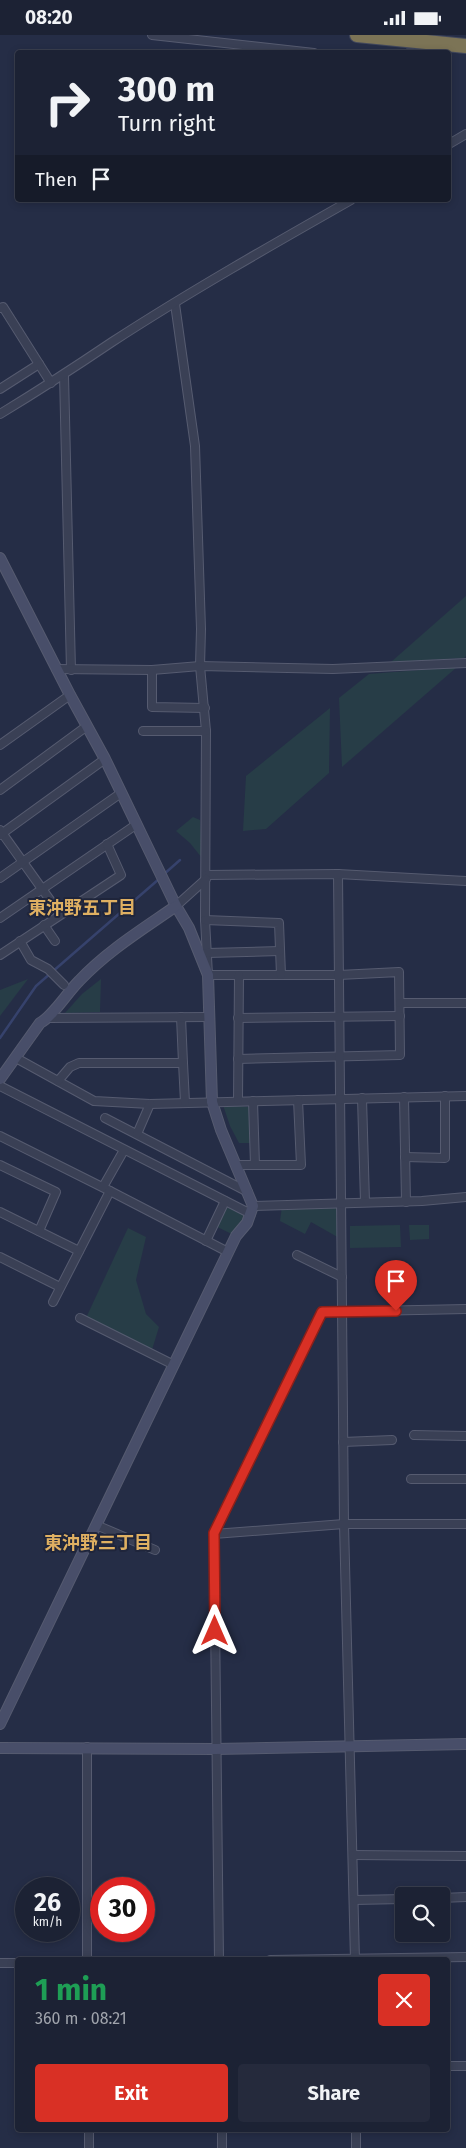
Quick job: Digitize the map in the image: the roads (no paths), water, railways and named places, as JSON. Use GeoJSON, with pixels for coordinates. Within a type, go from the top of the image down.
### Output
{"type":"FeatureCollection","features":[{"type":"Feature","properties":{"kind":"highway"},"geometry":{"type":"LineString","coordinates":[[357,35],[466,46]]}},
{"type":"Feature","properties":{"kind":"street"},"geometry":{"type":"LineString","coordinates":[[152,35],[287,50]]}},
{"type":"Feature","properties":{"kind":"street"},"geometry":{"type":"LineString","coordinates":[[451,143],[466,135]]}},
{"type":"Feature","properties":{"kind":"street"},"geometry":{"type":"LineString","coordinates":[[0,415],[112,342],[347,202]]}},
{"type":"Feature","properties":{"kind":"street"},"geometry":{"type":"LineString","coordinates":[[0,1724],[228,1252],[236,1236],[247,1223],[252,1210],[248,1192],[221,1130],[212,1102],[205,920],[206,731],[200,666],[201,629],[195,446],[174,304]]}},
{"type":"Feature","properties":{"kind":"street"},"geometry":{"type":"LineString","coordinates":[[0,309],[3,307],[51,383]]}},
{"type":"Feature","properties":{"kind":"street"},"geometry":{"type":"LineString","coordinates":[[0,389],[39,364]]}},
{"type":"Feature","properties":{"kind":"street"},"geometry":{"type":"LineString","coordinates":[[64,375],[71,670]]}},
{"type":"Feature","properties":{"kind":"street"},"geometry":{"type":"LineString","coordinates":[[0,558],[137,823],[189,928],[208,975]]}},
{"type":"Feature","properties":{"kind":"street"},"geometry":{"type":"LineString","coordinates":[[56,669],[152,670],[200,666],[333,669],[466,663]]}},
{"type":"Feature","properties":{"kind":"street"},"geometry":{"type":"LineString","coordinates":[[152,670],[152,707],[205,708]]}},
{"type":"Feature","properties":{"kind":"street"},"geometry":{"type":"LineString","coordinates":[[0,745],[70,695]]}},
{"type":"Feature","properties":{"kind":"street"},"geometry":{"type":"LineString","coordinates":[[0,790],[87,726]]}},
{"type":"Feature","properties":{"kind":"street"},"geometry":{"type":"LineString","coordinates":[[143,731],[206,731]]}},
{"type":"Feature","properties":{"kind":"street"},"geometry":{"type":"LineString","coordinates":[[60,914],[1,833],[105,759]]}},
{"type":"Feature","properties":{"kind":"street"},"geometry":{"type":"LineString","coordinates":[[0,878],[121,793]]}},
{"type":"Feature","properties":{"kind":"street"},"geometry":{"type":"LineString","coordinates":[[0,917],[137,823]]}},
{"type":"Feature","properties":{"kind":"street"},"geometry":{"type":"LineString","coordinates":[[0,955],[121,875],[107,844]]}},
{"type":"Feature","properties":{"kind":"street"},"geometry":{"type":"LineString","coordinates":[[338,874],[344,1524],[355,1957]]}},
{"type":"Feature","properties":{"kind":"street"},"geometry":{"type":"LineString","coordinates":[[49,1018],[58,1003],[80,980],[126,940],[176,905],[206,877],[338,874],[466,881]]}},
{"type":"Feature","properties":{"kind":"street"},"geometry":{"type":"LineString","coordinates":[[205,920],[279,923],[282,975]]}},
{"type":"Feature","properties":{"kind":"street"},"geometry":{"type":"LineString","coordinates":[[44,925],[55,941]]}},
{"type":"Feature","properties":{"kind":"street"},"geometry":{"type":"LineString","coordinates":[[20,941],[31,960],[48,969],[64,985]]}},
{"type":"Feature","properties":{"kind":"street"},"geometry":{"type":"LineString","coordinates":[[207,953],[280,951]]}},
{"type":"Feature","properties":{"kind":"street"},"geometry":{"type":"LineString","coordinates":[[208,975],[339,975],[399,972],[400,1055],[238,1059]]}},
{"type":"Feature","properties":{"kind":"street"},"geometry":{"type":"LineString","coordinates":[[238,1101],[239,975]]}},
{"type":"Feature","properties":{"kind":"street"},"geometry":{"type":"LineString","coordinates":[[400,1003],[466,1003]]}},
{"type":"Feature","properties":{"kind":"street"},"geometry":{"type":"LineString","coordinates":[[238,1018],[400,1016]]}},
{"type":"Feature","properties":{"kind":"street"},"geometry":{"type":"LineString","coordinates":[[181,1017],[185,1102]]}},
{"type":"Feature","properties":{"kind":"street"},"geometry":{"type":"LineString","coordinates":[[0,1079],[40,1023],[49,1018],[209,1017]]}},
{"type":"Feature","properties":{"kind":"street"},"geometry":{"type":"LineString","coordinates":[[16,1058],[94,1101],[150,1104],[466,1096]]}},
{"type":"Feature","properties":{"kind":"street"},"geometry":{"type":"LineString","coordinates":[[58,1081],[70,1067],[79,1063],[183,1063]]}},
{"type":"Feature","properties":{"kind":"street"},"geometry":{"type":"LineString","coordinates":[[0,1085],[225,1201],[252,1210],[466,1197]]}},
{"type":"Feature","properties":{"kind":"street"},"geometry":{"type":"LineString","coordinates":[[405,1157],[445,1158],[446,1096]]}},
{"type":"Feature","properties":{"kind":"street"},"geometry":{"type":"LineString","coordinates":[[404,1097],[406,1202]]}},
{"type":"Feature","properties":{"kind":"street"},"geometry":{"type":"LineString","coordinates":[[362,1098],[364,1202]]}},
{"type":"Feature","properties":{"kind":"street"},"geometry":{"type":"LineString","coordinates":[[236,1165],[302,1165],[298,1100]]}},
{"type":"Feature","properties":{"kind":"street"},"geometry":{"type":"LineString","coordinates":[[253,1101],[255,1165]]}},
{"type":"Feature","properties":{"kind":"street"},"geometry":{"type":"LineString","coordinates":[[137,1134],[150,1104]]}},
{"type":"Feature","properties":{"kind":"street"},"geometry":{"type":"LineString","coordinates":[[105,1118],[248,1192]]}},
{"type":"Feature","properties":{"kind":"street"},"geometry":{"type":"LineString","coordinates":[[0,1136],[228,1252]]}},
{"type":"Feature","properties":{"kind":"street"},"geometry":{"type":"LineString","coordinates":[[53,1302],[79,1251],[124,1150]]}},
{"type":"Feature","properties":{"kind":"street"},"geometry":{"type":"LineString","coordinates":[[0,1165],[56,1192],[39,1231]]}},
{"type":"Feature","properties":{"kind":"street"},"geometry":{"type":"LineString","coordinates":[[206,1241],[225,1201]]}},
{"type":"Feature","properties":{"kind":"street"},"geometry":{"type":"LineString","coordinates":[[0,1212],[79,1251]]}},
{"type":"Feature","properties":{"kind":"street"},"geometry":{"type":"LineString","coordinates":[[297,1255],[342,1277]]}},
{"type":"Feature","properties":{"kind":"street"},"geometry":{"type":"LineString","coordinates":[[0,1257],[60,1287]]}},
{"type":"Feature","properties":{"kind":"street"},"geometry":{"type":"LineString","coordinates":[[219,1957],[214,1533],[322,1312],[466,1309]]}},
{"type":"Feature","properties":{"kind":"street"},"geometry":{"type":"LineString","coordinates":[[80,1318],[174,1365]]}},
{"type":"Feature","properties":{"kind":"street"},"geometry":{"type":"LineString","coordinates":[[414,1435],[466,1436]]}},
{"type":"Feature","properties":{"kind":"street"},"geometry":{"type":"LineString","coordinates":[[343,1442],[392,1439]]}},
{"type":"Feature","properties":{"kind":"street"},"geometry":{"type":"LineString","coordinates":[[411,1479],[466,1479]]}},
{"type":"Feature","properties":{"kind":"street"},"geometry":{"type":"LineString","coordinates":[[214,1533],[344,1524],[466,1524]]}},
{"type":"Feature","properties":{"kind":"street"},"geometry":{"type":"LineString","coordinates":[[96,1525],[155,1550]]}},
{"type":"Feature","properties":{"kind":"street"},"geometry":{"type":"LineString","coordinates":[[0,1748],[216,1749],[466,1744]]}},
{"type":"Feature","properties":{"kind":"street"},"geometry":{"type":"LineString","coordinates":[[87,1747],[87,1957]]}},
{"type":"Feature","properties":{"kind":"street"},"geometry":{"type":"LineString","coordinates":[[353,1855],[466,1856]]}},
{"type":"Feature","properties":{"kind":"street"},"geometry":{"type":"LineString","coordinates":[[450,1898],[466,1897]]}},
{"type":"Feature","properties":{"kind":"street"},"geometry":{"type":"LineString","coordinates":[[354,1900],[395,1899]]}},
{"type":"Feature","properties":{"kind":"street"},"geometry":{"type":"LineString","coordinates":[[450,1958],[466,1957]]}},
{"type":"Feature","properties":{"kind":"street"},"geometry":{"type":"LineString","coordinates":[[0,1963],[15,1963]]}},
{"type":"Feature","properties":{"kind":"street"},"geometry":{"type":"LineString","coordinates":[[450,2066],[466,2066]]}},
{"type":"Feature","properties":{"kind":"street"},"geometry":{"type":"LineString","coordinates":[[89,2132],[89,2148]]}},
{"type":"Feature","properties":{"kind":"street"},"geometry":{"type":"LineString","coordinates":[[222,2132],[222,2148]]}},
{"type":"Feature","properties":{"kind":"street"},"geometry":{"type":"LineString","coordinates":[[356,2132],[356,2148]]}},
{"type":"Feature","properties":{"kind":"waterway"},"geometry":{"type":"LineString","coordinates":[[163,875],[180,860]]}},
{"type":"Feature","properties":{"kind":"waterway"},"geometry":{"type":"LineString","coordinates":[[0,1038],[36,986],[159,879]]}},
{"type":"Feature","properties":{"kind":"tunnel"},"geometry":{"type":"LineString","coordinates":[[410,50],[411,37]]}},
{"type":"Feature","properties":{"kind":"district","name":"東沖野五丁目"},"geometry":{"type":"Point","coordinates":[82,908]}},
{"type":"Feature","properties":{"kind":"district","name":"東沖野三丁目"},"geometry":{"type":"Point","coordinates":[98,1543]}}]}
